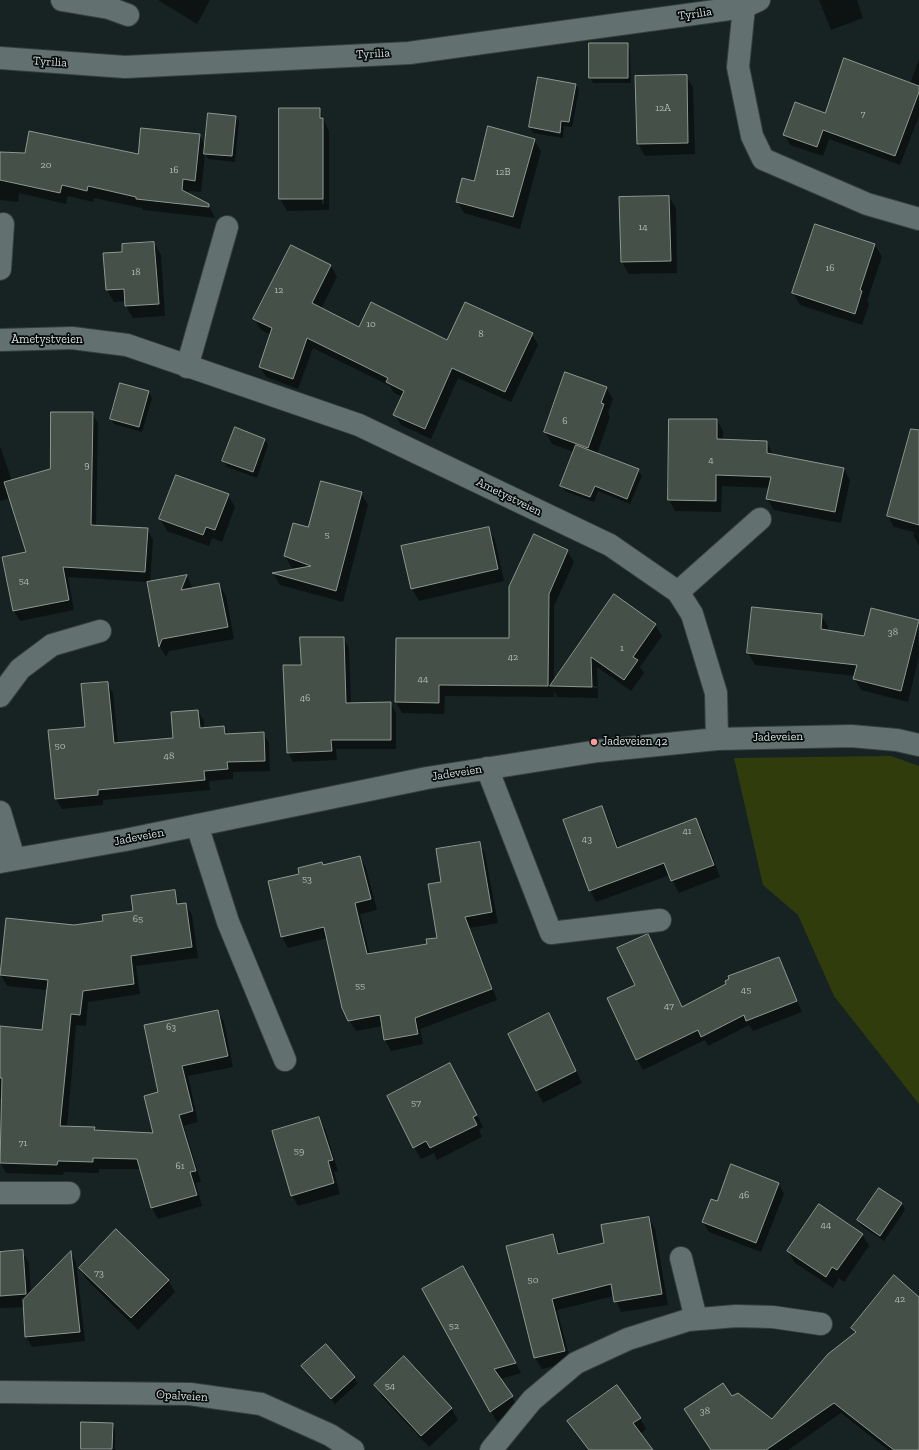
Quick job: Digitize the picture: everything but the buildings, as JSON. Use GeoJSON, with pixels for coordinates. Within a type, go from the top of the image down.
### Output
{"type":"FeatureCollection","features":[{"type":"Feature","properties":{"kind":"street"},"geometry":{"type":"LineString","coordinates":[[62,0],[117,8]]}},
{"type":"Feature","properties":{"kind":"street","name":"Tyrilia"},"geometry":{"type":"LineString","coordinates":[[0,58],[125,67],[409,52],[751,4],[738,67],[752,136],[763,159],[867,204],[919,219]]}},
{"type":"Feature","properties":{"kind":"street"},"geometry":{"type":"LineString","coordinates":[[0,269],[3,224]]}},
{"type":"Feature","properties":{"kind":"street"},"geometry":{"type":"LineString","coordinates":[[187,367],[227,227]]}},
{"type":"Feature","properties":{"kind":"street","name":"Ametystveien"},"geometry":{"type":"LineString","coordinates":[[0,340],[72,338],[127,346],[359,425],[610,546],[678,592],[692,614],[716,692],[717,739]]}},
{"type":"Feature","properties":{"kind":"street"},"geometry":{"type":"LineString","coordinates":[[678,592],[760,519]]}},
{"type":"Feature","properties":{"kind":"street"},"geometry":{"type":"LineString","coordinates":[[0,696],[20,669],[52,645],[100,631]]}},
{"type":"Feature","properties":{"kind":"street","name":"Jadeveien"},"geometry":{"type":"LineString","coordinates":[[7,860],[197,825],[427,778],[598,751],[717,739],[851,736],[897,740],[919,745]]}},
{"type":"Feature","properties":{"kind":"street"},"geometry":{"type":"LineString","coordinates":[[487,768],[551,933],[660,920]]}},
{"type":"Feature","properties":{"kind":"street"},"geometry":{"type":"LineString","coordinates":[[0,812],[7,860]]}},
{"type":"Feature","properties":{"kind":"street"},"geometry":{"type":"LineString","coordinates":[[197,825],[228,922],[285,1060]]}},
{"type":"Feature","properties":{"kind":"street"},"geometry":{"type":"LineString","coordinates":[[0,1193],[68,1193]]}},
{"type":"Feature","properties":{"kind":"street"},"geometry":{"type":"LineString","coordinates":[[681,1258],[696,1320]]}},
{"type":"Feature","properties":{"kind":"street"},"geometry":{"type":"LineString","coordinates":[[491,1450],[532,1400],[576,1363],[628,1339],[688,1320],[736,1316],[773,1316],[821,1324]]}},
{"type":"Feature","properties":{"kind":"street","name":"Opalveien"},"geometry":{"type":"LineString","coordinates":[[0,1392],[190,1394],[261,1404],[330,1435],[353,1450]]}},
{"type":"Feature","properties":{"kind":"green space"},"geometry":{"type":"Polygon","coordinates":[[[891,756],[919,766],[919,1104],[834,996],[798,915],[763,885],[734,758],[891,756]]]}},
{"type":"Feature","properties":{"kind":"place","name":"Jadeveien 42"},"geometry":{"type":"Point","coordinates":[594,742]}}]}
